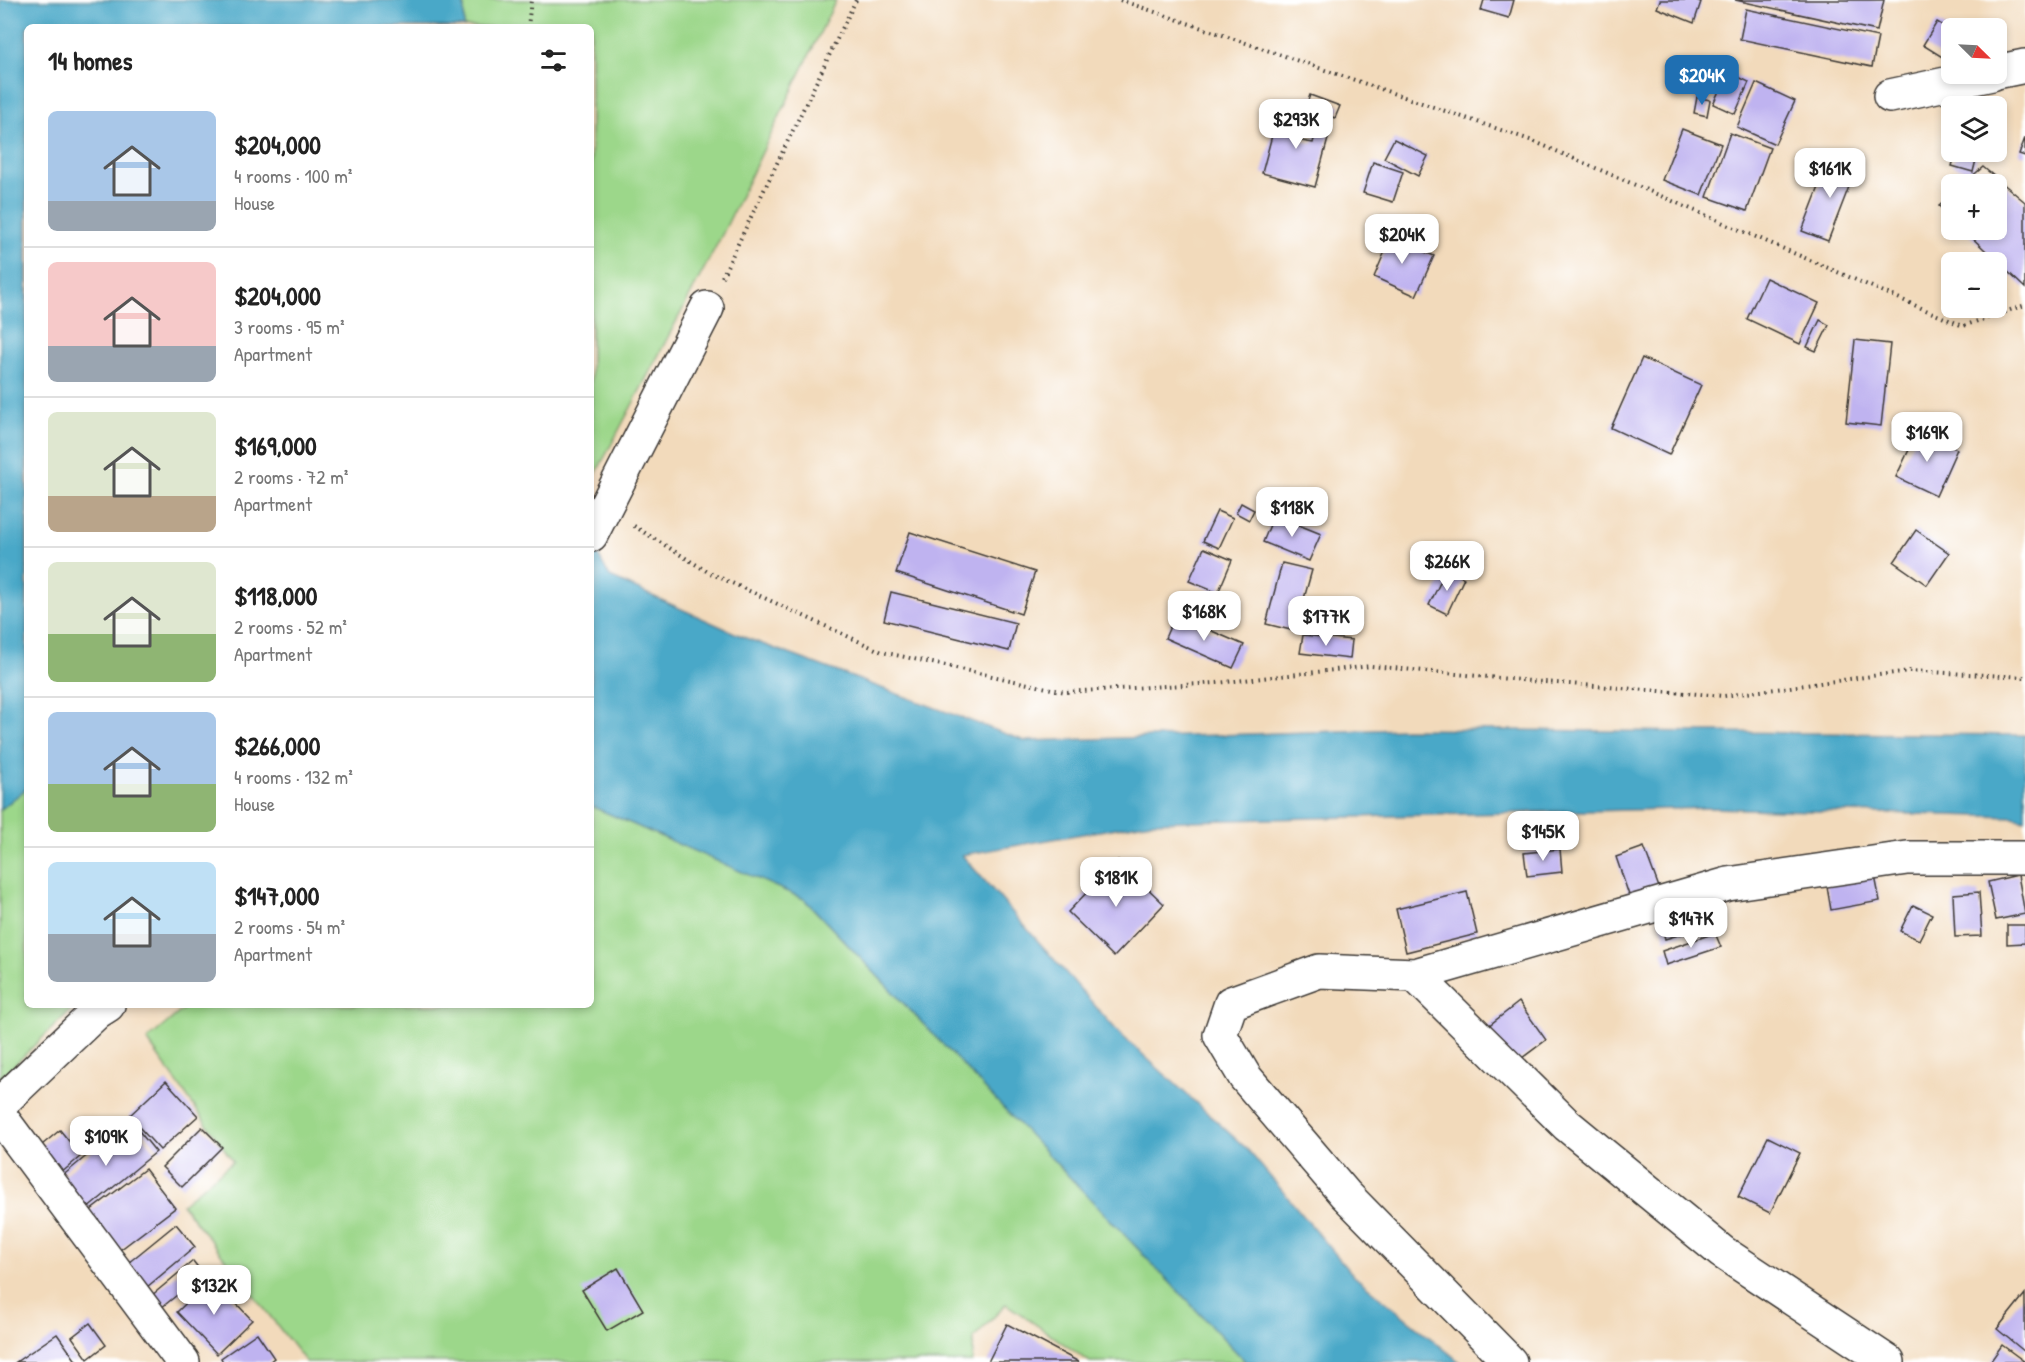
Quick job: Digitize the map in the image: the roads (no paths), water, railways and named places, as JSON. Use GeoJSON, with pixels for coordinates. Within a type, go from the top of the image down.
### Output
{"type":"FeatureCollection","features":[{"type":"Feature","properties":{"kind":"street"},"geometry":{"type":"LineString","coordinates":[[2007,70],[2025,66]]}},
{"type":"Feature","properties":{"kind":"street"},"geometry":{"type":"LineString","coordinates":[[1890,96],[1946,84]]}},
{"type":"Feature","properties":{"kind":"street"},"geometry":{"type":"LineString","coordinates":[[598,521],[707,308]]}},
{"type":"Feature","properties":{"kind":"street"},"geometry":{"type":"LineString","coordinates":[[1510,1362],[1344,1194],[1245,1077],[1220,1035],[1231,1003],[1319,971],[1415,975],[1728,884],[1907,858],[2025,858]]}},
{"type":"Feature","properties":{"kind":"street"},"geometry":{"type":"LineString","coordinates":[[1415,975],[1567,1125],[1712,1245],[1888,1362]]}},
{"type":"Feature","properties":{"kind":"street"},"geometry":{"type":"LineString","coordinates":[[0,1104],[103,1008]]}},
{"type":"Feature","properties":{"kind":"street"},"geometry":{"type":"LineString","coordinates":[[0,1116],[183,1362]]}},
{"type":"Feature","properties":{"kind":"water"},"geometry":{"type":"Polygon","coordinates":[[[0,0],[464,0],[464,24],[24,24],[24,790],[0,810],[0,0]]]}},
{"type":"Feature","properties":{"kind":"water"},"geometry":{"type":"Polygon","coordinates":[[[594,548],[610,577],[746,638],[1025,741],[1405,729],[2025,735],[2025,820],[2013,817],[1712,808],[1151,822],[962,855],[1119,1033],[1247,1149],[1354,1276],[1460,1362],[1246,1362],[804,899],[594,807],[594,548]]]}}]}
